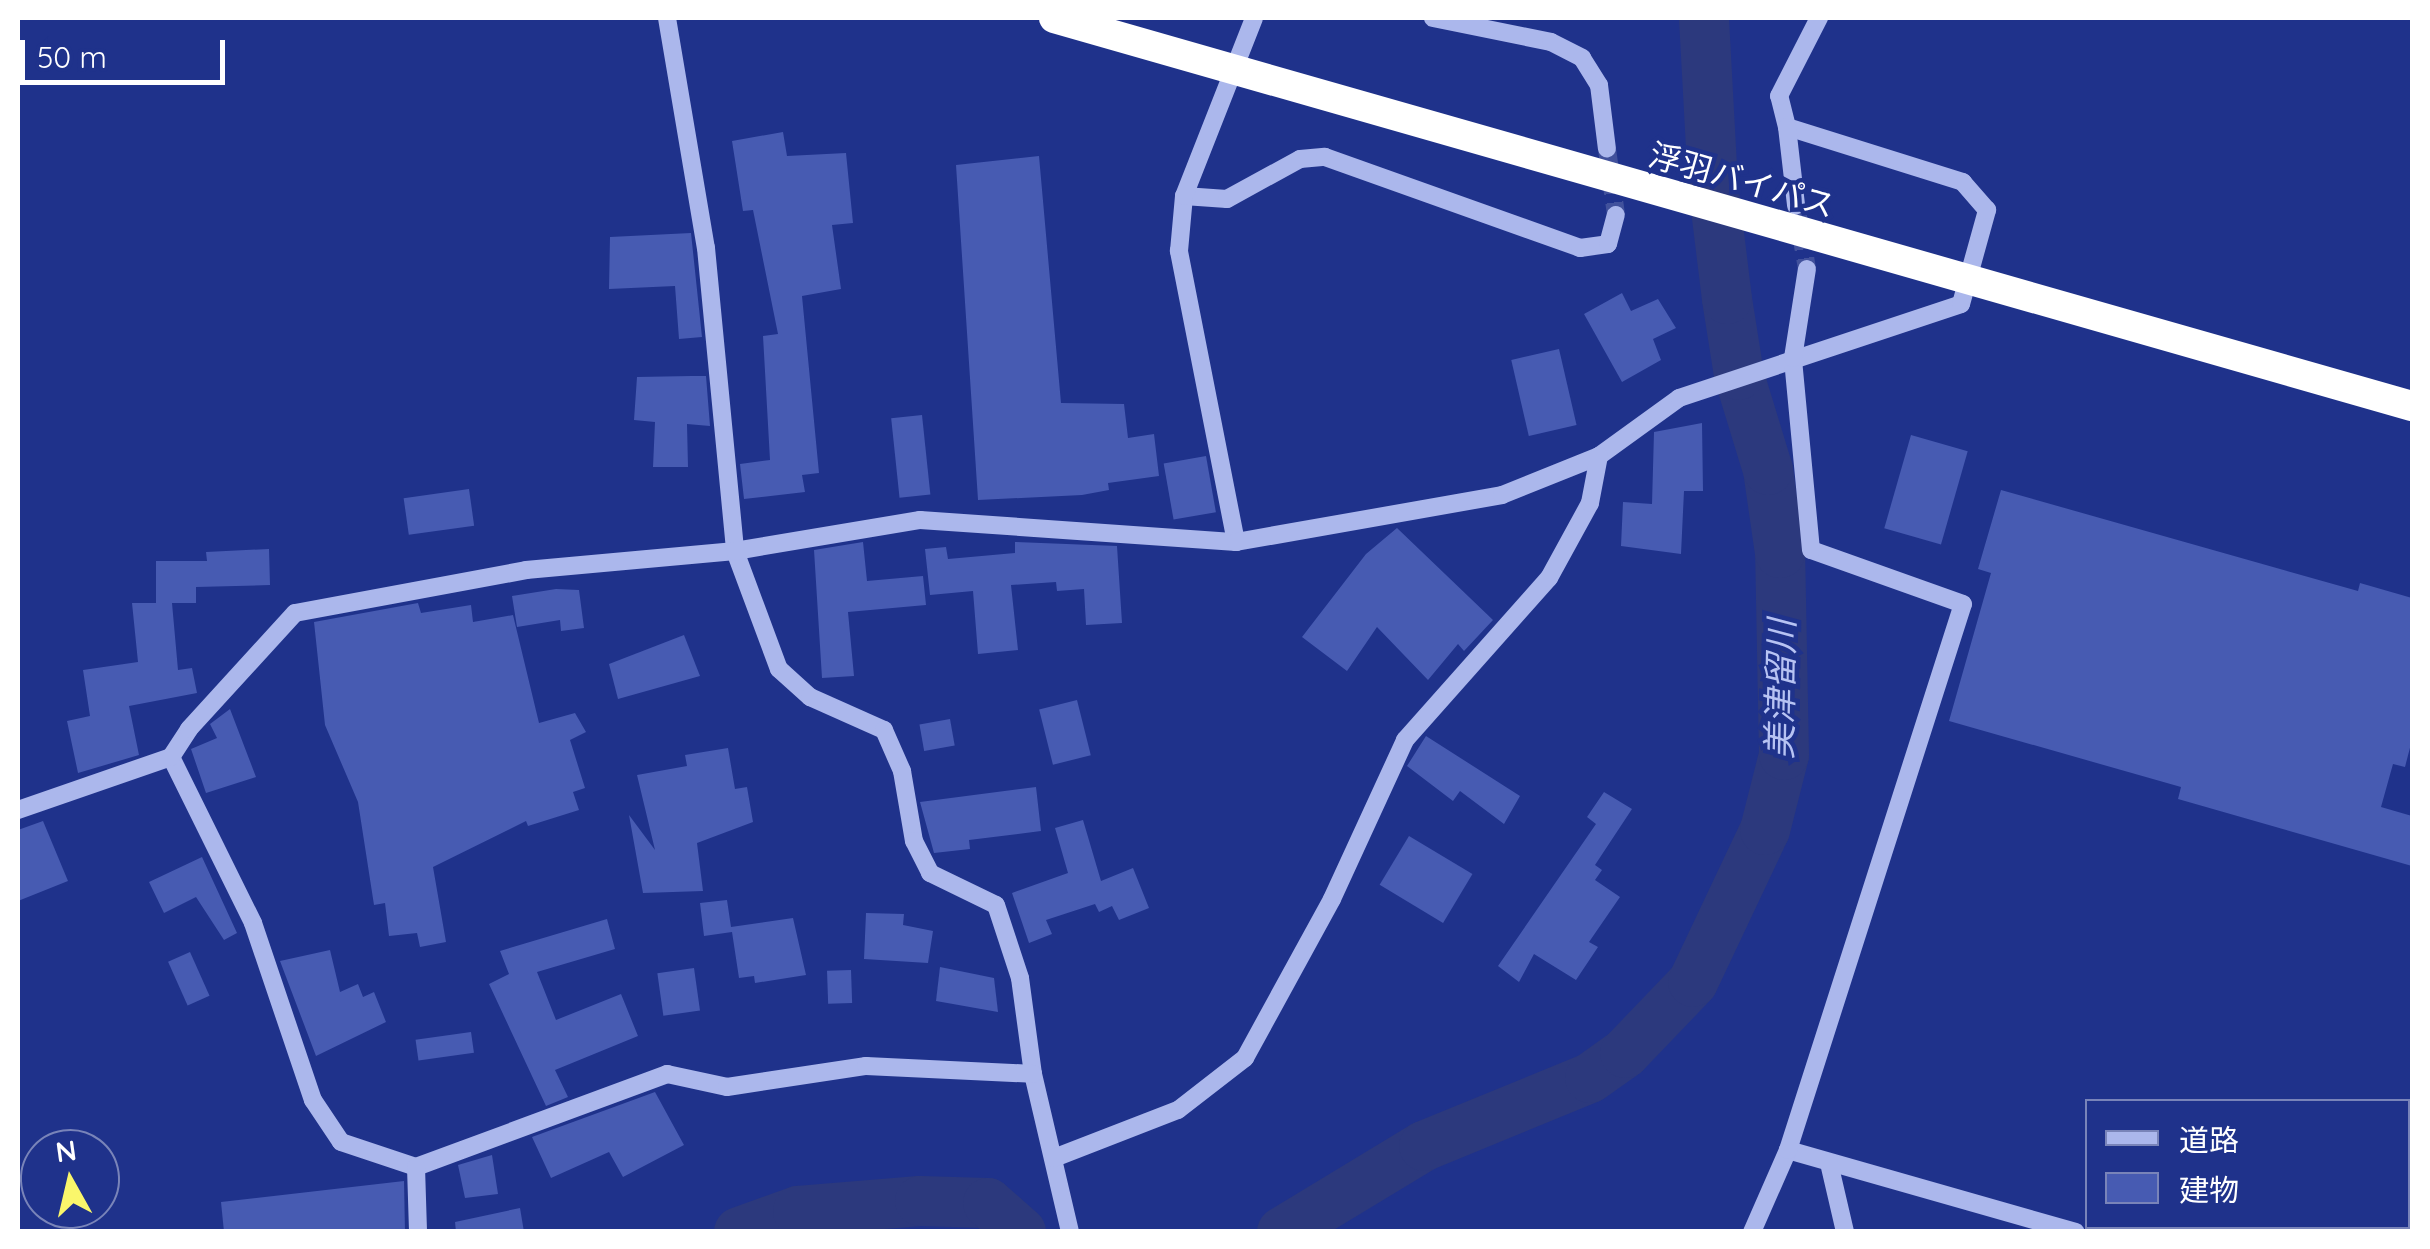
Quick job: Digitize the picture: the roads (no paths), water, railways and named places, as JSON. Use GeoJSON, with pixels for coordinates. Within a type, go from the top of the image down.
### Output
{"type":"FeatureCollection","features":[{"type":"Feature","properties":{"kind":"highway","name":"浮羽バイパス"},"geometry":{"type":"LineString","coordinates":[[1054,18],[2412,406]]}},
{"type":"Feature","properties":{"kind":"street"},"geometry":{"type":"LineString","coordinates":[[667,18],[706,248],[735,550],[779,669],[810,698],[884,730],[902,771],[914,841],[930,873],[996,904],[1020,978],[1032,1074],[1070,1232]]}},
{"type":"Feature","properties":{"kind":"street"},"geometry":{"type":"LineString","coordinates":[[1236,542],[1179,251],[1184,196],[1254,18]]}},
{"type":"Feature","properties":{"kind":"street"},"geometry":{"type":"LineString","coordinates":[[1434,18],[1551,42],[1582,58],[1600,85],[1607,148]]}},
{"type":"Feature","properties":{"kind":"street"},"geometry":{"type":"LineString","coordinates":[[1796,205],[1779,96],[1819,18]]}},
{"type":"Feature","properties":{"kind":"street"},"geometry":{"type":"LineString","coordinates":[[18,810],[171,757],[200,714],[295,613],[526,570],[735,550],[920,520],[1236,542],[1502,496],[1600,456],[1679,398],[1793,358],[1946,313],[1962,304],[1987,210],[1963,182],[1786,128]]}},
{"type":"Feature","properties":{"kind":"street"},"geometry":{"type":"LineString","coordinates":[[1184,196],[1227,199],[1300,159],[1326,156],[1580,248],[1608,244],[1616,215]]}},
{"type":"Feature","properties":{"kind":"street"},"geometry":{"type":"LineString","coordinates":[[1752,1232],[1788,1150],[1962,604],[1811,550],[1793,358],[1806,269]]}},
{"type":"Feature","properties":{"kind":"street"},"geometry":{"type":"LineString","coordinates":[[1054,1158],[1178,1110],[1245,1058],[1332,900],[1405,740],[1549,578],[1590,503],[1600,456]]}},
{"type":"Feature","properties":{"kind":"street"},"geometry":{"type":"LineString","coordinates":[[171,757],[253,923],[312,1100],[341,1142],[416,1167],[667,1074],[727,1087],[866,1066],[1032,1074]]}},
{"type":"Feature","properties":{"kind":"street"},"geometry":{"type":"LineString","coordinates":[[1788,1150],[2076,1232]]}},
{"type":"Feature","properties":{"kind":"street"},"geometry":{"type":"LineString","coordinates":[[1829,1164],[1845,1232]]}},
{"type":"Feature","properties":{"kind":"street"},"geometry":{"type":"LineString","coordinates":[[416,1167],[418,1232]]}},
{"type":"Feature","properties":{"kind":"waterway","name":"美津留川"},"geometry":{"type":"LineString","coordinates":[[1282,1232],[1424,1146],[1590,1078],[1625,1053],[1693,982],[1765,830],[1784,755],[1780,553],[1768,470],[1739,375],[1727,299],[1713,185],[1704,18]]}},
{"type":"Feature","properties":{"kind":"waterway","name":"美津留川"},"geometry":{"type":"LineString","coordinates":[[739,1232],[798,1211],[920,1201],[988,1203],[1021,1232]]}},
{"type":"Feature","properties":{"kind":"tunnel"},"geometry":{"type":"LineString","coordinates":[[1607,149],[1616,215]]}},
{"type":"Feature","properties":{"kind":"tunnel"},"geometry":{"type":"LineString","coordinates":[[1796,205],[1807,269]]}}]}
